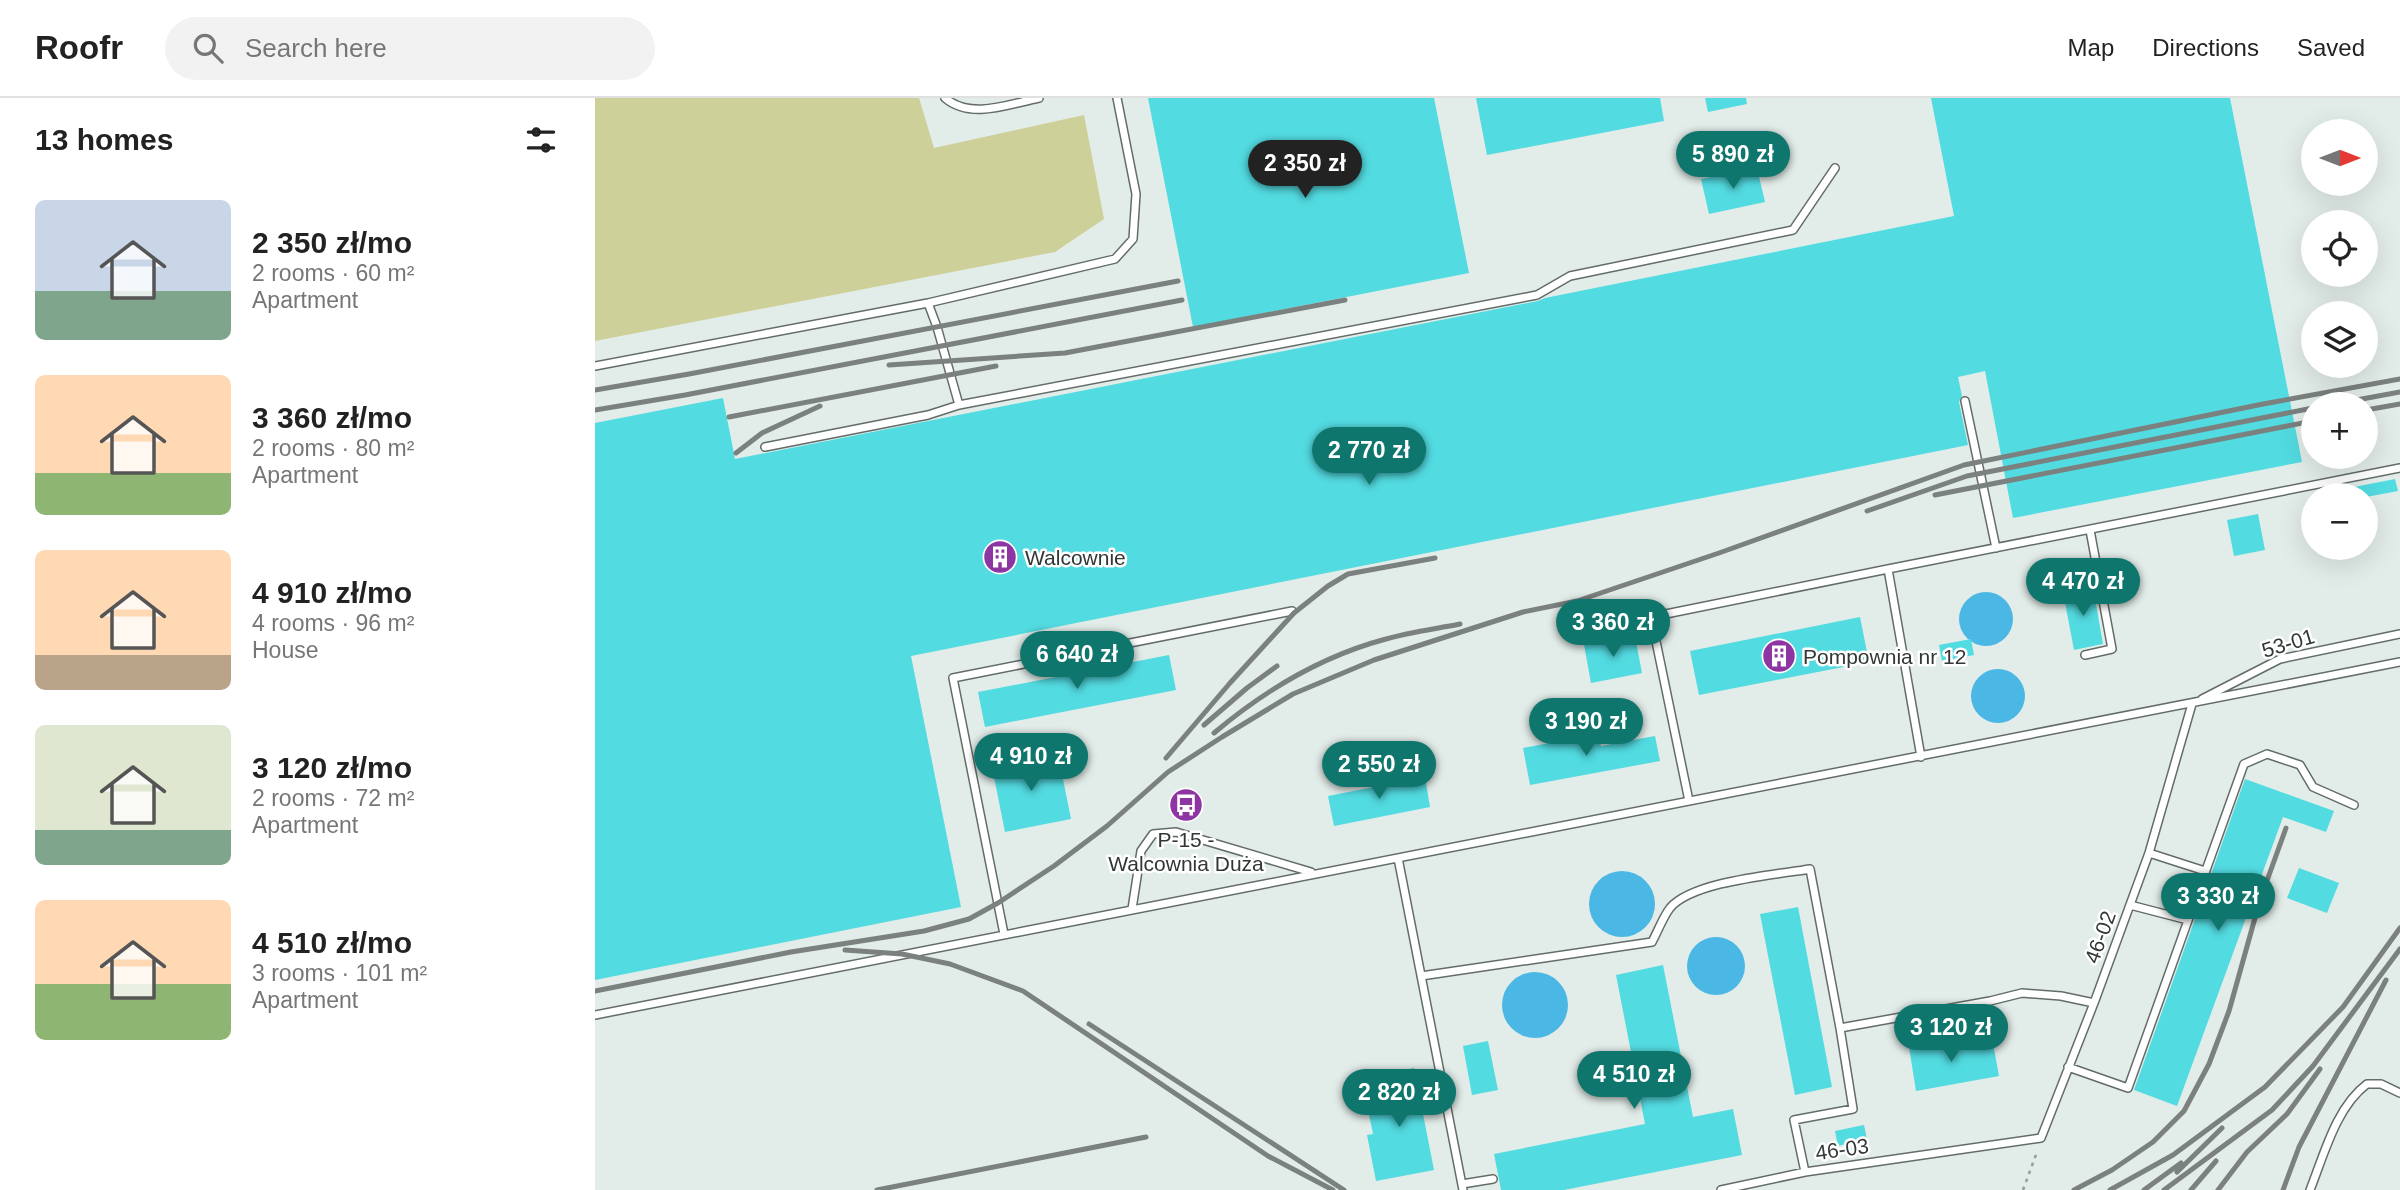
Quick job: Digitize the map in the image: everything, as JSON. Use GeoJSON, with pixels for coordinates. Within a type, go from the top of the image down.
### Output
{"type":"FeatureCollection","features":[{"type":"Feature","properties":{"kind":"lane"},"geometry":{"type":"LineString","coordinates":[[945,98],[954,106],[981,110],[1039,98]]}},
{"type":"Feature","properties":{"kind":"lane"},"geometry":{"type":"LineString","coordinates":[[595,366],[928,303],[1115,259],[1133,239],[1136,194],[1117,98]]}},
{"type":"Feature","properties":{"kind":"lane"},"geometry":{"type":"LineString","coordinates":[[765,447],[928,415],[959,405],[1537,295],[1570,276],[1793,230],[1835,168]]}},
{"type":"Feature","properties":{"kind":"lane"},"geometry":{"type":"LineString","coordinates":[[928,303],[959,405]]}},
{"type":"Feature","properties":{"kind":"lane"},"geometry":{"type":"LineString","coordinates":[[1965,401],[1997,548]]}},
{"type":"Feature","properties":{"kind":"lane"},"geometry":{"type":"LineString","coordinates":[[1689,802],[1651,617],[2400,468]]}},
{"type":"Feature","properties":{"kind":"lane"},"geometry":{"type":"LineString","coordinates":[[2085,655],[2112,649],[2089,530]]}},
{"type":"Feature","properties":{"kind":"lane"},"geometry":{"type":"LineString","coordinates":[[1888,569],[1921,757]]}},
{"type":"Feature","properties":{"kind":"lane"},"geometry":{"type":"LineString","coordinates":[[1003,934],[953,678],[1292,611]]}},
{"type":"Feature","properties":{"kind":"lane","name":"53-01"},"geometry":{"type":"LineString","coordinates":[[2192,704],[2280,659],[2400,635]]}},
{"type":"Feature","properties":{"kind":"lane"},"geometry":{"type":"LineString","coordinates":[[595,1015],[2400,662]]}},
{"type":"Feature","properties":{"kind":"lane","name":"46-02"},"geometry":{"type":"LineString","coordinates":[[2041,1139],[2149,853],[2192,704]]}},
{"type":"Feature","properties":{"kind":"lane"},"geometry":{"type":"LineString","coordinates":[[2068,1067],[2129,1088],[2244,764],[2267,754],[2300,765],[2313,787],[2354,805]]}},
{"type":"Feature","properties":{"kind":"lane"},"geometry":{"type":"LineString","coordinates":[[1132,909],[1141,851],[1153,834],[1175,832],[1315,874]]}},
{"type":"Feature","properties":{"kind":"lane"},"geometry":{"type":"LineString","coordinates":[[2149,853],[2206,871]]}},
{"type":"Feature","properties":{"kind":"lane"},"geometry":{"type":"LineString","coordinates":[[1398,858],[1463,1187],[1493,1179]]}},
{"type":"Feature","properties":{"kind":"lane"},"geometry":{"type":"LineString","coordinates":[[1421,976],[1652,942],[1669,909],[1685,895],[1711,886],[1810,869],[1840,1028],[2022,993],[2061,996],[2094,1003]]}},
{"type":"Feature","properties":{"kind":"lane"},"geometry":{"type":"LineString","coordinates":[[2130,905],[2188,920]]}},
{"type":"Feature","properties":{"kind":"lane","name":"46-03"},"geometry":{"type":"LineString","coordinates":[[1840,1028],[1853,1108],[1794,1120],[1805,1172],[2041,1139]]}},
{"type":"Feature","properties":{"kind":"lane"},"geometry":{"type":"LineString","coordinates":[[2311,1190],[2338,1123],[2357,1092],[2367,1084],[2381,1084],[2400,1093]]}},
{"type":"Feature","properties":{"kind":"lane"},"geometry":{"type":"LineString","coordinates":[[1721,1190],[1805,1172]]}},
{"type":"Feature","properties":{"kind":"path"},"geometry":{"type":"LineString","coordinates":[[2023,1190],[2041,1139]]}},
{"type":"Feature","properties":{"kind":"green space"},"geometry":{"type":"Polygon","coordinates":[[[595,98],[919,98],[934,148],[1084,115],[1104,219],[1055,252],[595,341],[595,98]]]}},
{"type":"Feature","properties":{"kind":"water"},"geometry":{"type":"Polygon","coordinates":[[[1986,592],[2005,600],[2013,619],[2005,638],[1986,646],[1967,638],[1959,619],[1967,600],[1986,592]]]}},
{"type":"Feature","properties":{"kind":"water"},"geometry":{"type":"Polygon","coordinates":[[[1998,669],[2017,677],[2025,696],[2017,715],[1998,723],[1979,715],[1971,696],[1979,677],[1998,669]]]}},
{"type":"Feature","properties":{"kind":"water"},"geometry":{"type":"Polygon","coordinates":[[[1615,871],[1629,871],[1641,876],[1650,885],[1655,904],[1653,917],[1646,928],[1629,937],[1615,937],[1603,932],[1594,923],[1589,911],[1589,897],[1594,885],[1603,876],[1615,871]]]}},
{"type":"Feature","properties":{"kind":"water"},"geometry":{"type":"Polygon","coordinates":[[[1710,937],[1722,937],[1737,945],[1745,960],[1745,972],[1737,987],[1722,995],[1710,995],[1695,987],[1687,972],[1687,960],[1695,945],[1710,937]]]}},
{"type":"Feature","properties":{"kind":"water"},"geometry":{"type":"Polygon","coordinates":[[[1528,972],[1542,972],[1554,977],[1563,986],[1568,1005],[1566,1018],[1559,1029],[1542,1038],[1528,1038],[1516,1033],[1507,1024],[1502,1012],[1502,998],[1507,986],[1516,977],[1528,972]]]}},
{"type":"Feature","properties":{"kind":"building"},"geometry":{"type":"Polygon","coordinates":[[[1148,98],[1434,98],[1469,273],[1193,327],[1148,98]]]}},
{"type":"Feature","properties":{"kind":"building"},"geometry":{"type":"Polygon","coordinates":[[[1476,98],[1660,98],[1664,121],[1487,155],[1476,98]]]}},
{"type":"Feature","properties":{"kind":"building"},"geometry":{"type":"Polygon","coordinates":[[[1705,98],[1746,98],[1747,104],[1708,112],[1705,98]]]}},
{"type":"Feature","properties":{"kind":"building","name":"Walcownie"},"geometry":{"type":"Polygon","coordinates":[[[1931,98],[2230,98],[2301,462],[2013,518],[1985,371],[1958,377],[1962,396],[1959,402],[1968,445],[911,656],[961,907],[595,980],[595,423],[723,398],[735,459],[1954,216],[1931,98]]]}},
{"type":"Feature","properties":{"kind":"building"},"geometry":{"type":"Polygon","coordinates":[[[1757,168],[1765,202],[1709,214],[1701,179],[1757,168]]]}},
{"type":"Feature","properties":{"kind":"building"},"geometry":{"type":"Polygon","coordinates":[[[2395,479],[2398,491],[2378,495],[2378,483],[2374,483],[2395,479]]]}},
{"type":"Feature","properties":{"kind":"building"},"geometry":{"type":"Polygon","coordinates":[[[2258,514],[2265,550],[2234,556],[2227,520],[2258,514]]]}},
{"type":"Feature","properties":{"kind":"building"},"geometry":{"type":"Polygon","coordinates":[[[2093,587],[2103,644],[2074,650],[2063,592],[2093,587]]]}},
{"type":"Feature","properties":{"kind":"building","name":"Pompownia nr 12"},"geometry":{"type":"Polygon","coordinates":[[[1860,617],[1869,662],[1699,695],[1690,651],[1860,617]]]}},
{"type":"Feature","properties":{"kind":"building"},"geometry":{"type":"Polygon","coordinates":[[[1635,636],[1642,673],[1591,683],[1584,645],[1635,636]]]}},
{"type":"Feature","properties":{"kind":"building"},"geometry":{"type":"Polygon","coordinates":[[[1971,639],[1974,655],[1942,661],[1939,645],[1971,639]]]}},
{"type":"Feature","properties":{"kind":"building"},"geometry":{"type":"Polygon","coordinates":[[[1169,655],[1176,690],[985,727],[978,692],[1169,655]]]}},
{"type":"Feature","properties":{"kind":"building"},"geometry":{"type":"Polygon","coordinates":[[[1599,734],[1601,746],[1655,736],[1660,761],[1530,785],[1523,748],[1599,734]]]}},
{"type":"Feature","properties":{"kind":"building"},"geometry":{"type":"Polygon","coordinates":[[[1058,754],[1071,819],[1005,832],[992,767],[1058,754]]]}},
{"type":"Feature","properties":{"kind":"building"},"geometry":{"type":"Polygon","coordinates":[[[1425,777],[1430,807],[1334,826],[1328,796],[1425,777]]]}},
{"type":"Feature","properties":{"kind":"building"},"geometry":{"type":"Polygon","coordinates":[[[2245,779],[2334,811],[2326,832],[2283,817],[2177,1106],[2134,1090],[2245,779]]]}},
{"type":"Feature","properties":{"kind":"building"},"geometry":{"type":"Polygon","coordinates":[[[2299,868],[2339,883],[2327,913],[2287,898],[2299,868]]]}},
{"type":"Feature","properties":{"kind":"building"},"geometry":{"type":"Polygon","coordinates":[[[1798,907],[1832,1087],[1795,1095],[1760,914],[1798,907]]]}},
{"type":"Feature","properties":{"kind":"building"},"geometry":{"type":"Polygon","coordinates":[[[1663,965],[1693,1117],[1733,1109],[1742,1155],[1564,1190],[1501,1190],[1494,1154],[1645,1124],[1616,975],[1663,965]]]}},
{"type":"Feature","properties":{"kind":"building"},"geometry":{"type":"Polygon","coordinates":[[[1961,1038],[1963,1050],[1993,1043],[1999,1076],[1916,1091],[1909,1047],[1961,1038]]]}},
{"type":"Feature","properties":{"kind":"building"},"geometry":{"type":"Polygon","coordinates":[[[1488,1041],[1498,1090],[1472,1095],[1463,1046],[1488,1041]]]}},
{"type":"Feature","properties":{"kind":"building"},"geometry":{"type":"Polygon","coordinates":[[[1414,1068],[1434,1170],[1376,1181],[1367,1135],[1373,1134],[1366,1100],[1388,1095],[1384,1074],[1414,1068]]]}},
{"type":"Feature","properties":{"kind":"building"},"geometry":{"type":"Polygon","coordinates":[[[1864,1125],[1867,1139],[1838,1146],[1835,1131],[1864,1125]]]}},
{"type":"Feature","properties":{"kind":"railway"},"geometry":{"type":"LineString","coordinates":[[595,390],[1178,281]]}},
{"type":"Feature","properties":{"kind":"railway"},"geometry":{"type":"LineString","coordinates":[[595,410],[1182,300]]}},
{"type":"Feature","properties":{"kind":"railway"},"geometry":{"type":"LineString","coordinates":[[889,365],[1065,353],[1345,300]]}},
{"type":"Feature","properties":{"kind":"railway"},"geometry":{"type":"LineString","coordinates":[[729,417],[996,366]]}},
{"type":"Feature","properties":{"kind":"railway"},"geometry":{"type":"LineString","coordinates":[[595,991],[791,952],[924,931],[969,919],[1054,866],[1107,826],[1168,772],[1222,737],[1293,694],[1374,660],[1523,612],[1577,601],[1964,465],[2400,379]]}},
{"type":"Feature","properties":{"kind":"railway"},"geometry":{"type":"LineString","coordinates":[[2378,396],[2400,392]]}},
{"type":"Feature","properties":{"kind":"railway"},"geometry":{"type":"LineString","coordinates":[[2378,408],[2400,404]]}},
{"type":"Feature","properties":{"kind":"railway"},"geometry":{"type":"LineString","coordinates":[[736,453],[762,433],[820,406]]}},
{"type":"Feature","properties":{"kind":"railway"},"geometry":{"type":"LineString","coordinates":[[1867,511],[1967,476],[2301,410]]}},
{"type":"Feature","properties":{"kind":"railway"},"geometry":{"type":"LineString","coordinates":[[1935,495],[2301,423]]}},
{"type":"Feature","properties":{"kind":"railway"},"geometry":{"type":"LineString","coordinates":[[1166,758],[1294,613],[1328,586],[1348,574],[1435,558]]}},
{"type":"Feature","properties":{"kind":"railway"},"geometry":{"type":"LineString","coordinates":[[1214,733],[1274,689],[1339,655],[1395,637],[1460,624]]}},
{"type":"Feature","properties":{"kind":"railway"},"geometry":{"type":"LineString","coordinates":[[1204,725],[1277,666]]}},
{"type":"Feature","properties":{"kind":"railway"},"geometry":{"type":"LineString","coordinates":[[2074,1190],[2112,1170],[2153,1142],[2184,1111],[2209,1064],[2229,1011],[2260,900],[2286,828]]}},
{"type":"Feature","properties":{"kind":"railway"},"geometry":{"type":"LineString","coordinates":[[2110,1190],[2173,1155],[2265,1087],[2343,1007],[2400,928]]}},
{"type":"Feature","properties":{"kind":"railway"},"geometry":{"type":"LineString","coordinates":[[2164,1190],[2272,1110],[2313,1066],[2400,949]]}},
{"type":"Feature","properties":{"kind":"railway"},"geometry":{"type":"LineString","coordinates":[[845,950],[902,954],[950,964],[1023,991],[1268,1156],[1333,1190]]}},
{"type":"Feature","properties":{"kind":"railway"},"geometry":{"type":"LineString","coordinates":[[2283,1190],[2299,1147],[2386,980]]}},
{"type":"Feature","properties":{"kind":"railway"},"geometry":{"type":"LineString","coordinates":[[1089,1024],[1344,1190]]}},
{"type":"Feature","properties":{"kind":"railway"},"geometry":{"type":"LineString","coordinates":[[2218,1190],[2247,1152],[2287,1114],[2320,1069]]}},
{"type":"Feature","properties":{"kind":"railway"},"geometry":{"type":"LineString","coordinates":[[2177,1172],[2222,1128]]}},
{"type":"Feature","properties":{"kind":"railway"},"geometry":{"type":"LineString","coordinates":[[877,1190],[1146,1137]]}},
{"type":"Feature","properties":{"kind":"railway"},"geometry":{"type":"LineString","coordinates":[[2191,1190],[2216,1161]]}},
{"type":"Feature","properties":{"kind":"railway"},"geometry":{"type":"LineString","coordinates":[[2144,1190],[2181,1163]]}},
{"type":"Feature","properties":{"kind":"place","name":"Walcownie"},"geometry":{"type":"Point","coordinates":[1000,557]}},
{"type":"Feature","properties":{"kind":"place","name":"Pompownia nr 12"},"geometry":{"type":"Point","coordinates":[1779,656]}},
{"type":"Feature","properties":{"kind":"place","name":"P-15 - Walcownia Duża"},"geometry":{"type":"Point","coordinates":[1186,805]}}]}
